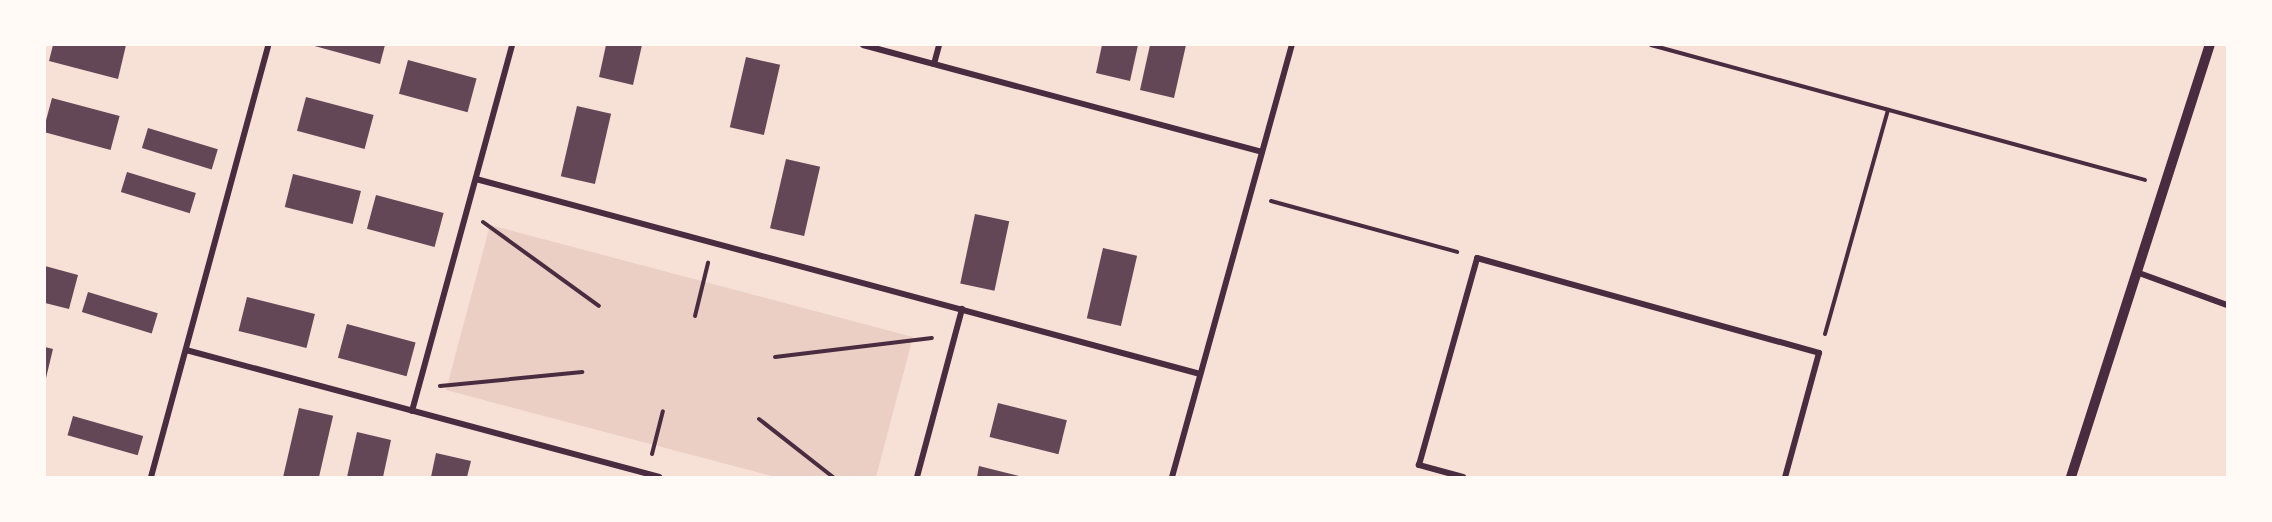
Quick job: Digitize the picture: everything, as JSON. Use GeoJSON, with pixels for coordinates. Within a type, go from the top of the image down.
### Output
{"type":"FeatureCollection","features":[{"type":"Feature","properties":{"kind":"street"},"geometry":{"type":"LineString","coordinates":[[151,477],[268,45]]}},
{"type":"Feature","properties":{"kind":"street"},"geometry":{"type":"LineString","coordinates":[[412,411],[512,45]]}},
{"type":"Feature","properties":{"kind":"street"},"geometry":{"type":"LineString","coordinates":[[863,45],[1262,152]]}},
{"type":"Feature","properties":{"kind":"street"},"geometry":{"type":"LineString","coordinates":[[934,64],[939,45]]}},
{"type":"Feature","properties":{"kind":"street"},"geometry":{"type":"LineString","coordinates":[[1172,477],[1292,45]]}},
{"type":"Feature","properties":{"kind":"street"},"geometry":{"type":"LineString","coordinates":[[2071,477],[2139,273],[2210,45]]}},
{"type":"Feature","properties":{"kind":"street"},"geometry":{"type":"LineString","coordinates":[[476,179],[1200,374]]}},
{"type":"Feature","properties":{"kind":"street"},"geometry":{"type":"LineString","coordinates":[[1463,477],[1419,465],[1477,258],[1819,353],[1785,477]]}},
{"type":"Feature","properties":{"kind":"street"},"geometry":{"type":"LineString","coordinates":[[2139,273],[2227,305]]}},
{"type":"Feature","properties":{"kind":"street"},"geometry":{"type":"LineString","coordinates":[[917,477],[962,309]]}},
{"type":"Feature","properties":{"kind":"street"},"geometry":{"type":"LineString","coordinates":[[186,350],[659,477]]}},
{"type":"Feature","properties":{"kind":"path"},"geometry":{"type":"LineString","coordinates":[[1651,45],[2165,186]]}},
{"type":"Feature","properties":{"kind":"path"},"geometry":{"type":"LineString","coordinates":[[1819,353],[1888,110]]}},
{"type":"Feature","properties":{"kind":"path"},"geometry":{"type":"LineString","coordinates":[[1250,195],[1477,258]]}},
{"type":"Feature","properties":{"kind":"path"},"geometry":{"type":"LineString","coordinates":[[467,210],[599,306]]}},
{"type":"Feature","properties":{"kind":"path"},"geometry":{"type":"LineString","coordinates":[[695,316],[713,242]]}},
{"type":"Feature","properties":{"kind":"path"},"geometry":{"type":"LineString","coordinates":[[775,357],[955,335]]}},
{"type":"Feature","properties":{"kind":"path"},"geometry":{"type":"LineString","coordinates":[[419,388],[582,372]]}},
{"type":"Feature","properties":{"kind":"path"},"geometry":{"type":"LineString","coordinates":[[646,474],[663,411]]}},
{"type":"Feature","properties":{"kind":"path"},"geometry":{"type":"LineString","coordinates":[[759,419],[833,477]]}},
{"type":"Feature","properties":{"kind":"shaded area"},"geometry":{"type":"Polygon","coordinates":[[[490,225],[913,337],[876,477],[775,477],[446,390],[490,225]]]}},
{"type":"Feature","properties":{"kind":"building"},"geometry":{"type":"Polygon","coordinates":[[[53,45],[126,45],[118,79],[49,61],[53,45]]]}},
{"type":"Feature","properties":{"kind":"building"},"geometry":{"type":"Polygon","coordinates":[[[311,45],[385,45],[380,64],[311,45]]]}},
{"type":"Feature","properties":{"kind":"building"},"geometry":{"type":"Polygon","coordinates":[[[606,45],[642,45],[633,85],[599,77],[606,45]]]}},
{"type":"Feature","properties":{"kind":"building"},"geometry":{"type":"Polygon","coordinates":[[[1102,45],[1138,45],[1130,81],[1096,73],[1102,45]]]}},
{"type":"Feature","properties":{"kind":"building"},"geometry":{"type":"Polygon","coordinates":[[[1150,45],[1186,45],[1174,98],[1140,90],[1150,45]]]}},
{"type":"Feature","properties":{"kind":"building"},"geometry":{"type":"Polygon","coordinates":[[[746,57],[780,65],[764,135],[730,127],[746,57]]]}},
{"type":"Feature","properties":{"kind":"building"},"geometry":{"type":"Polygon","coordinates":[[[408,60],[477,78],[468,112],[399,94],[408,60]]]}},
{"type":"Feature","properties":{"kind":"building"},"geometry":{"type":"Polygon","coordinates":[[[306,97],[374,115],[365,149],[297,131],[306,97]]]}},
{"type":"Feature","properties":{"kind":"building"},"geometry":{"type":"Polygon","coordinates":[[[52,98],[120,116],[111,150],[45,132],[52,98]]]}},
{"type":"Feature","properties":{"kind":"building"},"geometry":{"type":"Polygon","coordinates":[[[577,106],[611,114],[595,184],[561,176],[577,106]]]}},
{"type":"Feature","properties":{"kind":"building"},"geometry":{"type":"Polygon","coordinates":[[[148,128],[218,149],[212,169],[142,148],[148,128]]]}},
{"type":"Feature","properties":{"kind":"building"},"geometry":{"type":"Polygon","coordinates":[[[786,159],[820,167],[804,236],[770,228],[786,159]]]}},
{"type":"Feature","properties":{"kind":"building"},"geometry":{"type":"Polygon","coordinates":[[[127,172],[196,193],[190,213],[121,192],[127,172]]]}},
{"type":"Feature","properties":{"kind":"building"},"geometry":{"type":"Polygon","coordinates":[[[293,174],[361,191],[353,224],[285,207],[293,174]]]}},
{"type":"Feature","properties":{"kind":"building"},"geometry":{"type":"Polygon","coordinates":[[[376,195],[444,213],[435,247],[367,229],[376,195]]]}},
{"type":"Feature","properties":{"kind":"building"},"geometry":{"type":"Polygon","coordinates":[[[975,214],[1009,221],[994,291],[960,283],[975,214]]]}},
{"type":"Feature","properties":{"kind":"building"},"geometry":{"type":"Polygon","coordinates":[[[1103,248],[1137,256],[1121,326],[1087,318],[1103,248]]]}},
{"type":"Feature","properties":{"kind":"building"},"geometry":{"type":"Polygon","coordinates":[[[45,266],[78,275],[69,309],[45,303],[45,266]]]}},
{"type":"Feature","properties":{"kind":"building"},"geometry":{"type":"Polygon","coordinates":[[[88,292],[158,313],[152,333],[82,312],[88,292]]]}},
{"type":"Feature","properties":{"kind":"building"},"geometry":{"type":"Polygon","coordinates":[[[247,297],[315,314],[306,348],[239,331],[247,297]]]}},
{"type":"Feature","properties":{"kind":"building"},"geometry":{"type":"Polygon","coordinates":[[[347,324],[416,342],[407,376],[338,358],[347,324]]]}},
{"type":"Feature","properties":{"kind":"building"},"geometry":{"type":"Polygon","coordinates":[[[45,347],[53,349],[46,378],[45,377],[45,347]]]}},
{"type":"Feature","properties":{"kind":"building"},"geometry":{"type":"Polygon","coordinates":[[[998,403],[1067,420],[1058,454],[990,437],[998,403]]]}},
{"type":"Feature","properties":{"kind":"building"},"geometry":{"type":"Polygon","coordinates":[[[299,408],[333,416],[319,477],[283,477],[299,408]]]}},
{"type":"Feature","properties":{"kind":"building"},"geometry":{"type":"Polygon","coordinates":[[[73,416],[143,436],[138,455],[67,435],[73,416]]]}},
{"type":"Feature","properties":{"kind":"building"},"geometry":{"type":"Polygon","coordinates":[[[357,432],[391,440],[383,477],[347,477],[357,432]]]}},
{"type":"Feature","properties":{"kind":"building"},"geometry":{"type":"Polygon","coordinates":[[[436,453],[471,461],[467,477],[431,477],[436,453]]]}},
{"type":"Feature","properties":{"kind":"building"},"geometry":{"type":"Polygon","coordinates":[[[979,466],[1019,476],[1019,477],[977,477],[979,466]]]}}]}
